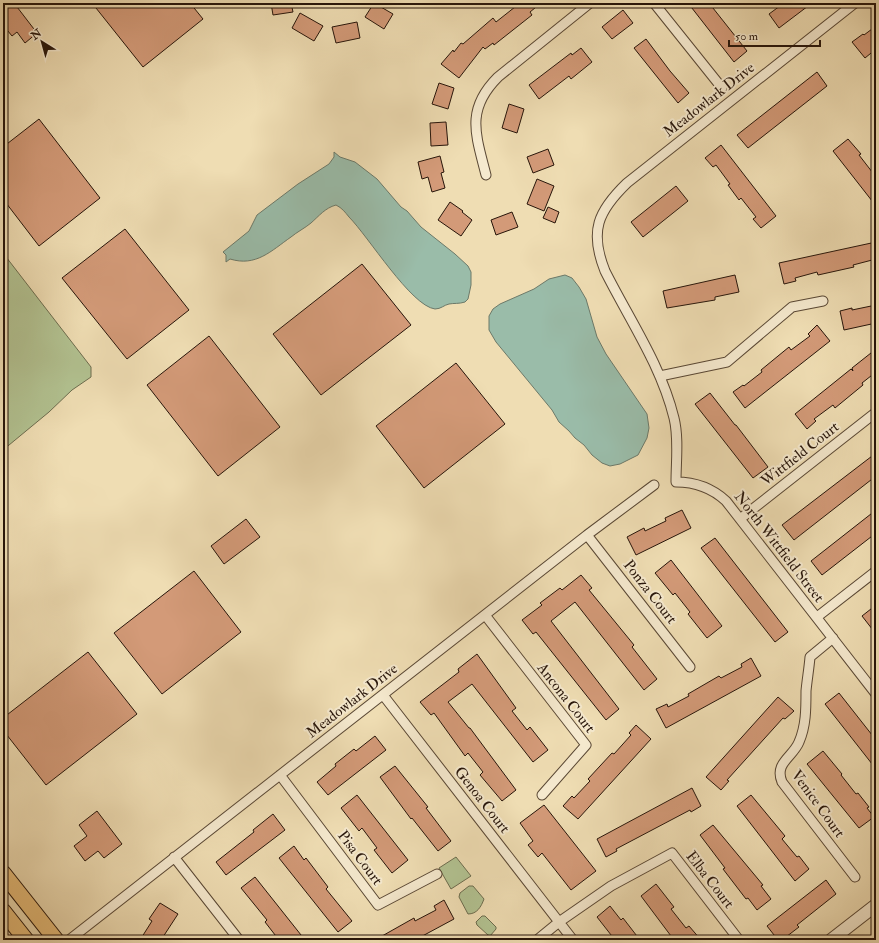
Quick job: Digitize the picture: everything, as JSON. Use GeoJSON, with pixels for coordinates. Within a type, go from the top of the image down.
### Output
{"type":"FeatureCollection","features":[{"type":"Feature","properties":{"kind":"main road"},"geometry":{"type":"LineString","coordinates":[[3,873],[56,940]]}},
{"type":"Feature","properties":{"kind":"main road"},"geometry":{"type":"LineString","coordinates":[[3,911],[26,940]]}},
{"type":"Feature","properties":{"kind":"street"},"geometry":{"type":"LineString","coordinates":[[486,175],[475,127],[478,105],[483,95],[498,78],[590,3]]}},
{"type":"Feature","properties":{"kind":"street"},"geometry":{"type":"LineString","coordinates":[[654,3],[722,88]]}},
{"type":"Feature","properties":{"kind":"street","name":"Meadowlark Drive"},"geometry":{"type":"LineString","coordinates":[[596,232],[604,210],[614,195],[627,183],[855,3]]}},
{"type":"Feature","properties":{"kind":"street","name":"North Wittfield Street"},"geometry":{"type":"LineString","coordinates":[[596,232],[597,246],[605,271],[660,376],[674,418],[676,435],[676,482],[694,483],[713,491],[726,501],[876,694]]}},
{"type":"Feature","properties":{"kind":"street"},"geometry":{"type":"LineString","coordinates":[[660,376],[727,362],[792,307],[823,301]]}},
{"type":"Feature","properties":{"kind":"street","name":"Wittfield Court"},"geometry":{"type":"LineString","coordinates":[[740,519],[875,413],[876,414]]}},
{"type":"Feature","properties":{"kind":"street","name":"Meadowlark Drive"},"geometry":{"type":"LineString","coordinates":[[69,940],[587,535],[654,485]]}},
{"type":"Feature","properties":{"kind":"street","name":"Ponza Court"},"geometry":{"type":"LineString","coordinates":[[587,535],[690,667]]}},
{"type":"Feature","properties":{"kind":"street"},"geometry":{"type":"LineString","coordinates":[[817,617],[876,571]]}},
{"type":"Feature","properties":{"kind":"street","name":"Ancona Court"},"geometry":{"type":"LineString","coordinates":[[485,615],[586,745],[542,795]]}},
{"type":"Feature","properties":{"kind":"street","name":"Venice Court"},"geometry":{"type":"LineString","coordinates":[[833,638],[810,657],[806,690],[806,718],[804,731],[798,744],[781,767],[779,775],[782,782],[855,877]]}},
{"type":"Feature","properties":{"kind":"street","name":"Genoa Court"},"geometry":{"type":"LineString","coordinates":[[383,695],[573,940]]}},
{"type":"Feature","properties":{"kind":"street","name":"Pisa Court"},"geometry":{"type":"LineString","coordinates":[[280,775],[378,905],[437,874]]}},
{"type":"Feature","properties":{"kind":"street","name":"Elba Court"},"geometry":{"type":"LineString","coordinates":[[559,922],[611,886],[672,853],[739,940]]}},
{"type":"Feature","properties":{"kind":"street"},"geometry":{"type":"LineString","coordinates":[[174,858],[239,940]]}},
{"type":"Feature","properties":{"kind":"street"},"geometry":{"type":"LineString","coordinates":[[831,940],[876,905]]}},
{"type":"Feature","properties":{"kind":"street"},"geometry":{"type":"LineString","coordinates":[[536,940],[559,922]]}},
{"type":"Feature","properties":{"kind":"shaded area"},"geometry":{"type":"Polygon","coordinates":[[[334,152],[340,157],[355,162],[377,179],[401,207],[407,211],[421,227],[468,266],[471,272],[471,285],[468,299],[465,302],[449,304],[435,309],[425,305],[402,284],[357,226],[340,207],[336,205],[325,210],[309,225],[263,256],[248,261],[230,259],[226,262],[226,255],[223,252],[249,231],[257,215],[298,184],[329,164],[334,157],[334,152]]]}},
{"type":"Feature","properties":{"kind":"shaded area"},"geometry":{"type":"Polygon","coordinates":[[[3,253],[91,367],[91,377],[72,390],[49,412],[3,450],[3,253]]]}},
{"type":"Feature","properties":{"kind":"shaded area"},"geometry":{"type":"Polygon","coordinates":[[[565,275],[572,278],[579,287],[586,299],[597,337],[606,354],[647,414],[649,428],[647,438],[638,455],[620,464],[610,466],[602,463],[559,422],[552,410],[496,342],[489,330],[489,316],[493,309],[500,304],[534,289],[549,279],[565,275]]]}},
{"type":"Feature","properties":{"kind":"shaded area"},"geometry":{"type":"Polygon","coordinates":[[[456,857],[471,876],[451,889],[439,868],[456,857]]]}},
{"type":"Feature","properties":{"kind":"shaded area"},"geometry":{"type":"Polygon","coordinates":[[[469,886],[473,886],[484,899],[478,910],[471,914],[468,914],[459,897],[460,893],[469,886]]]}},
{"type":"Feature","properties":{"kind":"shaded area"},"geometry":{"type":"Polygon","coordinates":[[[482,916],[485,916],[496,927],[490,936],[477,925],[476,922],[482,916]]]}},
{"type":"Feature","properties":{"kind":"building"},"geometry":{"type":"Polygon","coordinates":[[[3,3],[14,3],[37,33],[25,43],[17,32],[12,36],[3,25],[3,3]]]}},
{"type":"Feature","properties":{"kind":"building"},"geometry":{"type":"Polygon","coordinates":[[[92,3],[190,3],[203,19],[143,67],[92,3]]]}},
{"type":"Feature","properties":{"kind":"building"},"geometry":{"type":"Polygon","coordinates":[[[271,3],[291,3],[293,12],[273,15],[271,3]]]}},
{"type":"Feature","properties":{"kind":"building"},"geometry":{"type":"Polygon","coordinates":[[[374,3],[393,14],[384,29],[365,17],[374,3]]]}},
{"type":"Feature","properties":{"kind":"building"},"geometry":{"type":"Polygon","coordinates":[[[520,3],[541,3],[530,12],[532,15],[494,45],[493,43],[485,49],[483,47],[459,78],[441,64],[453,50],[454,52],[461,43],[463,44],[493,18],[496,22],[520,3]]]}},
{"type":"Feature","properties":{"kind":"building"},"geometry":{"type":"Polygon","coordinates":[[[688,3],[709,3],[747,51],[734,62],[688,3]]]}},
{"type":"Feature","properties":{"kind":"building"},"geometry":{"type":"Polygon","coordinates":[[[784,3],[812,3],[779,28],[769,14],[784,3]]]}},
{"type":"Feature","properties":{"kind":"building"},"geometry":{"type":"Polygon","coordinates":[[[623,10],[633,23],[612,39],[602,27],[623,10]]]}},
{"type":"Feature","properties":{"kind":"building"},"geometry":{"type":"Polygon","coordinates":[[[300,13],[323,26],[314,41],[292,28],[300,13]]]}},
{"type":"Feature","properties":{"kind":"building"},"geometry":{"type":"Polygon","coordinates":[[[357,22],[360,38],[336,43],[332,27],[357,22]]]}},
{"type":"Feature","properties":{"kind":"building"},"geometry":{"type":"Polygon","coordinates":[[[876,26],[876,49],[865,58],[852,42],[876,26]]]}},
{"type":"Feature","properties":{"kind":"building"},"geometry":{"type":"Polygon","coordinates":[[[646,39],[689,93],[678,103],[634,48],[646,39]]]}},
{"type":"Feature","properties":{"kind":"building"},"geometry":{"type":"Polygon","coordinates":[[[581,48],[592,62],[571,79],[569,76],[539,99],[529,85],[571,53],[572,55],[581,48]]]}},
{"type":"Feature","properties":{"kind":"building"},"geometry":{"type":"Polygon","coordinates":[[[817,72],[827,86],[748,148],[737,135],[817,72]]]}},
{"type":"Feature","properties":{"kind":"building"},"geometry":{"type":"Polygon","coordinates":[[[439,83],[454,88],[448,109],[432,104],[439,83]]]}},
{"type":"Feature","properties":{"kind":"building"},"geometry":{"type":"Polygon","coordinates":[[[509,104],[524,109],[517,133],[502,128],[509,104]]]}},
{"type":"Feature","properties":{"kind":"building"},"geometry":{"type":"Polygon","coordinates":[[[39,119],[100,198],[39,246],[3,199],[3,147],[39,119]]]}},
{"type":"Feature","properties":{"kind":"building"},"geometry":{"type":"Polygon","coordinates":[[[446,122],[448,145],[431,146],[430,123],[446,122]]]}},
{"type":"Feature","properties":{"kind":"building"},"geometry":{"type":"Polygon","coordinates":[[[848,139],[861,154],[859,155],[876,177],[876,206],[833,151],[848,139]]]}},
{"type":"Feature","properties":{"kind":"building"},"geometry":{"type":"Polygon","coordinates":[[[721,145],[776,216],[761,228],[753,219],[756,217],[741,198],[739,200],[728,185],[730,184],[716,165],[713,167],[705,158],[721,145]]]}},
{"type":"Feature","properties":{"kind":"building"},"geometry":{"type":"Polygon","coordinates":[[[548,149],[554,165],[533,173],[527,157],[548,149]]]}},
{"type":"Feature","properties":{"kind":"building"},"geometry":{"type":"Polygon","coordinates":[[[440,156],[444,172],[441,173],[445,188],[432,192],[428,177],[422,179],[418,162],[440,156]]]}},
{"type":"Feature","properties":{"kind":"building"},"geometry":{"type":"Polygon","coordinates":[[[537,179],[554,186],[544,211],[527,204],[537,179]]]}},
{"type":"Feature","properties":{"kind":"building"},"geometry":{"type":"Polygon","coordinates":[[[676,186],[688,201],[643,237],[631,222],[676,186]]]}},
{"type":"Feature","properties":{"kind":"building"},"geometry":{"type":"Polygon","coordinates":[[[450,202],[463,211],[462,212],[472,220],[461,236],[438,220],[450,202]]]}},
{"type":"Feature","properties":{"kind":"building"},"geometry":{"type":"Polygon","coordinates":[[[548,207],[559,212],[555,223],[543,218],[548,207]]]}},
{"type":"Feature","properties":{"kind":"building"},"geometry":{"type":"Polygon","coordinates":[[[512,212],[518,227],[496,235],[491,220],[512,212]]]}},
{"type":"Feature","properties":{"kind":"building"},"geometry":{"type":"Polygon","coordinates":[[[125,229],[189,310],[127,359],[62,278],[125,229]]]}},
{"type":"Feature","properties":{"kind":"building"},"geometry":{"type":"Polygon","coordinates":[[[876,242],[876,259],[853,265],[854,267],[818,275],[817,272],[795,278],[796,281],[784,284],[779,263],[876,242]]]}},
{"type":"Feature","properties":{"kind":"building"},"geometry":{"type":"Polygon","coordinates":[[[362,264],[411,325],[321,395],[273,334],[362,264]]]}},
{"type":"Feature","properties":{"kind":"building"},"geometry":{"type":"Polygon","coordinates":[[[735,275],[739,292],[715,297],[715,300],[667,308],[663,291],[735,275]]]}},
{"type":"Feature","properties":{"kind":"building"},"geometry":{"type":"Polygon","coordinates":[[[876,305],[876,323],[844,330],[840,311],[876,305]]]}},
{"type":"Feature","properties":{"kind":"building"},"geometry":{"type":"Polygon","coordinates":[[[817,325],[830,341],[745,408],[733,392],[743,385],[744,386],[762,372],[761,370],[789,347],[791,350],[810,336],[808,334],[817,325]]]}},
{"type":"Feature","properties":{"kind":"building"},"geometry":{"type":"Polygon","coordinates":[[[209,336],[280,427],[218,476],[147,385],[209,336]]]}},
{"type":"Feature","properties":{"kind":"building"},"geometry":{"type":"Polygon","coordinates":[[[876,349],[876,372],[835,408],[833,405],[814,419],[816,421],[807,429],[795,414],[851,369],[853,371],[852,368],[876,349]]]}},
{"type":"Feature","properties":{"kind":"building"},"geometry":{"type":"Polygon","coordinates":[[[456,363],[505,424],[424,488],[376,426],[456,363]]]}},
{"type":"Feature","properties":{"kind":"building"},"geometry":{"type":"Polygon","coordinates":[[[710,393],[768,467],[753,478],[695,404],[710,393]]]}},
{"type":"Feature","properties":{"kind":"building"},"geometry":{"type":"Polygon","coordinates":[[[876,453],[876,476],[794,540],[782,525],[876,453]]]}},
{"type":"Feature","properties":{"kind":"building"},"geometry":{"type":"Polygon","coordinates":[[[682,510],[691,528],[636,555],[627,537],[644,528],[645,531],[666,521],[665,518],[682,510]]]}},
{"type":"Feature","properties":{"kind":"building"},"geometry":{"type":"Polygon","coordinates":[[[876,510],[876,533],[822,575],[811,561],[876,510]]]}},
{"type":"Feature","properties":{"kind":"building"},"geometry":{"type":"Polygon","coordinates":[[[246,519],[260,537],[224,564],[211,546],[246,519]]]}},
{"type":"Feature","properties":{"kind":"building"},"geometry":{"type":"Polygon","coordinates":[[[715,538],[788,632],[775,642],[701,548],[715,538]]]}},
{"type":"Feature","properties":{"kind":"building"},"geometry":{"type":"Polygon","coordinates":[[[671,560],[722,626],[707,638],[688,614],[690,612],[675,593],[673,595],[655,573],[671,560]]]}},
{"type":"Feature","properties":{"kind":"building"},"geometry":{"type":"Polygon","coordinates":[[[194,571],[241,632],[162,694],[114,633],[194,571]]]}},
{"type":"Feature","properties":{"kind":"building"},"geometry":{"type":"Polygon","coordinates":[[[581,575],[592,588],[589,590],[634,645],[632,647],[657,679],[644,690],[575,602],[551,621],[619,709],[606,720],[536,632],[533,634],[522,620],[542,605],[540,603],[560,588],[562,590],[581,575]]]}},
{"type":"Feature","properties":{"kind":"building"},"geometry":{"type":"Polygon","coordinates":[[[876,605],[876,634],[862,616],[876,605]]]}},
{"type":"Feature","properties":{"kind":"building"},"geometry":{"type":"Polygon","coordinates":[[[88,652],[137,714],[46,785],[3,730],[3,718],[88,652]]]}},
{"type":"Feature","properties":{"kind":"building"},"geometry":{"type":"Polygon","coordinates":[[[477,654],[516,708],[512,711],[527,730],[530,727],[548,750],[533,762],[472,684],[448,702],[470,728],[516,790],[502,801],[480,775],[483,772],[468,753],[465,756],[434,713],[431,715],[420,702],[459,672],[458,669],[477,654]]]}},
{"type":"Feature","properties":{"kind":"building"},"geometry":{"type":"Polygon","coordinates":[[[751,658],[761,676],[666,728],[656,709],[667,704],[668,707],[689,696],[688,694],[719,676],[721,678],[742,667],[741,664],[751,658]]]}},
{"type":"Feature","properties":{"kind":"building"},"geometry":{"type":"Polygon","coordinates":[[[839,693],[876,740],[876,769],[825,704],[839,693]]]}},
{"type":"Feature","properties":{"kind":"building"},"geometry":{"type":"Polygon","coordinates":[[[778,697],[794,711],[785,719],[783,718],[727,780],[729,781],[721,790],[706,777],[778,697]]]}},
{"type":"Feature","properties":{"kind":"building"},"geometry":{"type":"Polygon","coordinates":[[[636,725],[651,739],[578,819],[563,806],[572,796],[574,798],[590,781],[588,779],[631,735],[629,733],[636,725]]]}},
{"type":"Feature","properties":{"kind":"building"},"geometry":{"type":"Polygon","coordinates":[[[375,736],[386,750],[328,795],[317,782],[336,766],[335,764],[354,749],[356,751],[375,736]]]}},
{"type":"Feature","properties":{"kind":"building"},"geometry":{"type":"Polygon","coordinates":[[[823,751],[856,794],[858,793],[869,807],[867,808],[874,817],[859,828],[807,764],[823,751]]]}},
{"type":"Feature","properties":{"kind":"building"},"geometry":{"type":"Polygon","coordinates":[[[395,766],[428,807],[426,808],[451,841],[438,851],[412,818],[411,819],[380,777],[395,766]]]}},
{"type":"Feature","properties":{"kind":"building"},"geometry":{"type":"Polygon","coordinates":[[[692,788],[701,806],[691,812],[690,810],[616,849],[617,851],[606,857],[597,839],[692,788]]]}},
{"type":"Feature","properties":{"kind":"building"},"geometry":{"type":"Polygon","coordinates":[[[357,795],[408,860],[392,873],[374,850],[377,848],[362,828],[359,831],[341,808],[357,795]]]}},
{"type":"Feature","properties":{"kind":"building"},"geometry":{"type":"Polygon","coordinates":[[[751,795],[785,836],[782,839],[797,857],[799,856],[809,869],[795,881],[737,806],[751,795]]]}},
{"type":"Feature","properties":{"kind":"building"},"geometry":{"type":"Polygon","coordinates":[[[544,805],[596,871],[571,890],[542,853],[538,857],[528,845],[533,841],[520,823],[544,805]]]}},
{"type":"Feature","properties":{"kind":"building"},"geometry":{"type":"Polygon","coordinates":[[[97,811],[122,844],[104,858],[98,851],[85,861],[74,846],[87,836],[79,825],[97,811]]]}},
{"type":"Feature","properties":{"kind":"building"},"geometry":{"type":"Polygon","coordinates":[[[273,814],[285,830],[226,875],[216,862],[254,832],[253,830],[273,814]]]}},
{"type":"Feature","properties":{"kind":"building"},"geometry":{"type":"Polygon","coordinates":[[[713,825],[763,885],[761,886],[771,899],[757,910],[748,898],[746,899],[723,869],[725,868],[700,835],[713,825]]]}},
{"type":"Feature","properties":{"kind":"building"},"geometry":{"type":"Polygon","coordinates":[[[294,846],[304,860],[306,858],[328,887],[326,889],[352,921],[338,932],[279,858],[294,846]]]}},
{"type":"Feature","properties":{"kind":"building"},"geometry":{"type":"Polygon","coordinates":[[[255,877],[305,940],[279,940],[265,922],[267,920],[241,888],[255,877]]]}},
{"type":"Feature","properties":{"kind":"building"},"geometry":{"type":"Polygon","coordinates":[[[826,880],[836,894],[797,925],[799,927],[782,940],[778,940],[767,926],[826,880]]]}},
{"type":"Feature","properties":{"kind":"building"},"geometry":{"type":"Polygon","coordinates":[[[656,884],[674,907],[671,909],[686,928],[689,926],[701,940],[674,940],[641,896],[656,884]]]}},
{"type":"Feature","properties":{"kind":"building"},"geometry":{"type":"Polygon","coordinates":[[[444,900],[454,919],[415,940],[375,940],[414,918],[415,921],[436,910],[434,906],[444,900]]]}},
{"type":"Feature","properties":{"kind":"building"},"geometry":{"type":"Polygon","coordinates":[[[160,903],[178,914],[161,940],[140,940],[152,921],[149,919],[160,903]]]}},
{"type":"Feature","properties":{"kind":"building"},"geometry":{"type":"Polygon","coordinates":[[[610,906],[621,920],[623,918],[640,940],[615,940],[597,917],[610,906]]]}}]}
